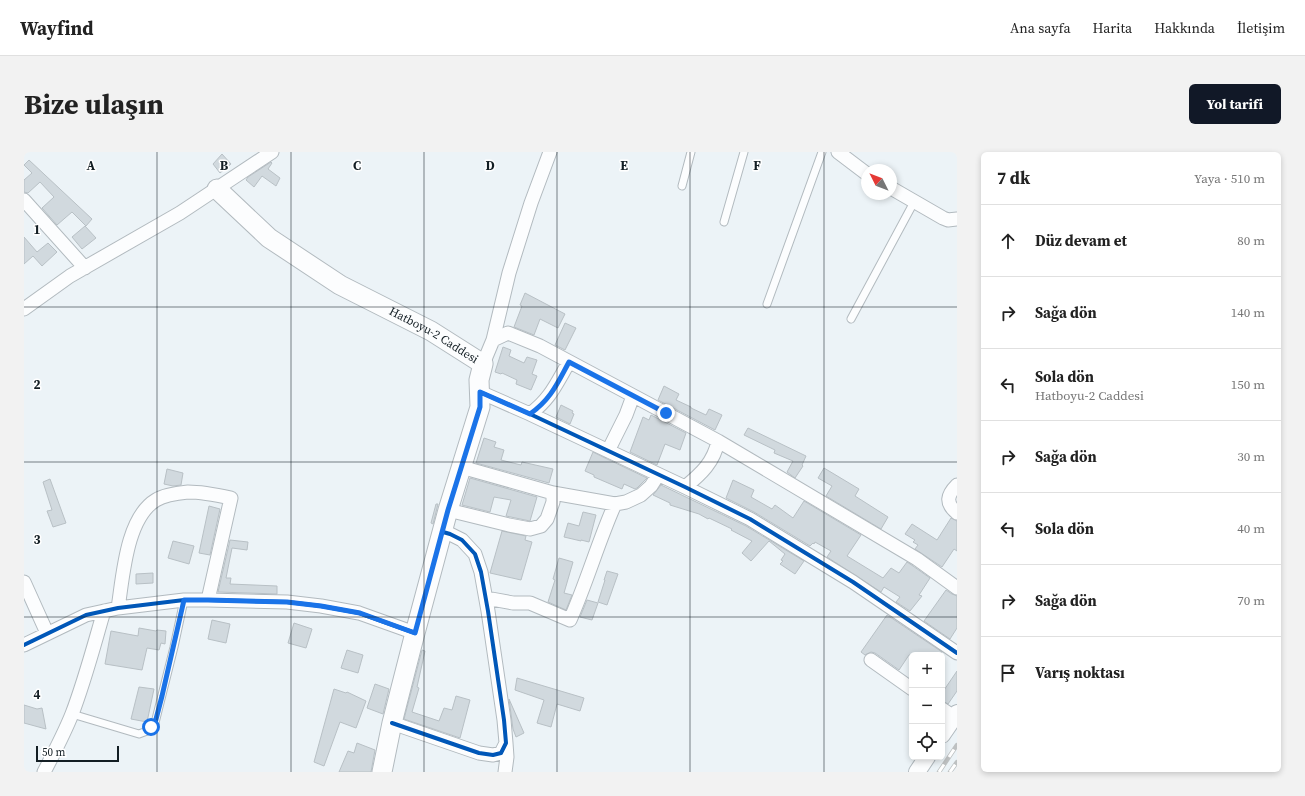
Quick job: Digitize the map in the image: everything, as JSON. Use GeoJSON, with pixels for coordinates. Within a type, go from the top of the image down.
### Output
{"type":"FeatureCollection","features":[{"type":"Feature","properties":{"kind":"main road","name":"Hatboyu-2 Caddesi"},"geometry":{"type":"LineString","coordinates":[[217,189],[269,238],[327,277],[431,331],[483,364],[479,380],[480,407],[448,510],[392,723],[382,772]]}},
{"type":"Feature","properties":{"kind":"street"},"geometry":{"type":"LineString","coordinates":[[26,305],[70,276],[180,213],[272,152]]}},
{"type":"Feature","properties":{"kind":"street"},"geometry":{"type":"LineString","coordinates":[[483,364],[492,340],[509,273],[531,203],[550,152]]}},
{"type":"Feature","properties":{"kind":"street"},"geometry":{"type":"LineString","coordinates":[[838,152],[861,169]]}},
{"type":"Feature","properties":{"kind":"street"},"geometry":{"type":"LineString","coordinates":[[897,192],[942,218],[948,220],[957,219]]}},
{"type":"Feature","properties":{"kind":"street"},"geometry":{"type":"LineString","coordinates":[[24,200],[85,268]]}},
{"type":"Feature","properties":{"kind":"street"},"geometry":{"type":"LineString","coordinates":[[492,340],[508,333],[540,346],[718,441],[917,560],[957,588]]}},
{"type":"Feature","properties":{"kind":"street"},"geometry":{"type":"LineString","coordinates":[[530,414],[541,406],[550,396],[569,362]]}},
{"type":"Feature","properties":{"kind":"street"},"geometry":{"type":"LineString","coordinates":[[480,392],[530,414],[750,519],[853,582],[957,653]]}},
{"type":"Feature","properties":{"kind":"street"},"geometry":{"type":"LineString","coordinates":[[608,451],[626,415],[633,396]]}},
{"type":"Feature","properties":{"kind":"street"},"geometry":{"type":"LineString","coordinates":[[685,487],[710,463],[716,451],[718,441]]}},
{"type":"Feature","properties":{"kind":"street"},"geometry":{"type":"LineString","coordinates":[[461,467],[553,493],[615,504],[626,502],[641,494],[651,486],[658,475]]}},
{"type":"Feature","properties":{"kind":"street"},"geometry":{"type":"LineString","coordinates":[[957,485],[952,490],[948,502],[950,507],[957,513]]}},
{"type":"Feature","properties":{"kind":"street"},"geometry":{"type":"LineString","coordinates":[[118,608],[129,545],[139,517],[155,500],[169,495],[188,492],[231,498],[208,600]]}},
{"type":"Feature","properties":{"kind":"street"},"geometry":{"type":"LineString","coordinates":[[448,510],[509,526],[530,529],[541,526],[546,519],[553,502],[553,493]]}},
{"type":"Feature","properties":{"kind":"street"},"geometry":{"type":"LineString","coordinates":[[486,598],[530,603],[570,620],[604,529],[615,504]]}},
{"type":"Feature","properties":{"kind":"street"},"geometry":{"type":"LineString","coordinates":[[443,532],[462,540],[475,554],[481,572],[504,720],[507,757],[505,772]]}},
{"type":"Feature","properties":{"kind":"street"},"geometry":{"type":"LineString","coordinates":[[24,582],[47,633]]}},
{"type":"Feature","properties":{"kind":"street"},"geometry":{"type":"LineString","coordinates":[[24,645],[86,615],[118,608],[184,600],[287,602],[321,606],[360,613],[415,633]]}},
{"type":"Feature","properties":{"kind":"street"},"geometry":{"type":"LineString","coordinates":[[44,772],[72,714],[104,611]]}},
{"type":"Feature","properties":{"kind":"street"},"geometry":{"type":"LineString","coordinates":[[871,660],[911,688]]}},
{"type":"Feature","properties":{"kind":"street"},"geometry":{"type":"LineString","coordinates":[[945,728],[951,713]]}},
{"type":"Feature","properties":{"kind":"street"},"geometry":{"type":"LineString","coordinates":[[392,723],[479,753],[493,755],[501,753],[506,743]]}},
{"type":"Feature","properties":{"kind":"street"},"geometry":{"type":"LineString","coordinates":[[917,772],[925,760]]}},
{"type":"Feature","properties":{"kind":"lane"},"geometry":{"type":"LineString","coordinates":[[682,186],[692,152]]}},
{"type":"Feature","properties":{"kind":"lane"},"geometry":{"type":"LineString","coordinates":[[724,222],[744,152]]}},
{"type":"Feature","properties":{"kind":"lane"},"geometry":{"type":"LineString","coordinates":[[767,304],[822,152]]}},
{"type":"Feature","properties":{"kind":"lane"},"geometry":{"type":"LineString","coordinates":[[851,319],[914,202]]}},
{"type":"Feature","properties":{"kind":"lane"},"geometry":{"type":"LineString","coordinates":[[72,714],[139,734],[147,731],[155,723],[184,600]]}},
{"type":"Feature","properties":{"kind":"building"},"geometry":{"type":"Polygon","coordinates":[[[222,154],[231,164],[220,173],[213,164],[222,154]]]}},
{"type":"Feature","properties":{"kind":"building"},"geometry":{"type":"Polygon","coordinates":[[[29,160],[92,219],[86,226],[72,212],[57,225],[42,208],[54,197],[40,182],[28,193],[24,192],[24,180],[32,173],[24,165],[29,160]]]}},
{"type":"Feature","properties":{"kind":"building"},"geometry":{"type":"Polygon","coordinates":[[[271,162],[272,163],[268,169],[280,178],[276,186],[262,176],[254,187],[246,180],[248,177],[271,162]]]}},
{"type":"Feature","properties":{"kind":"building"},"geometry":{"type":"Polygon","coordinates":[[[85,226],[96,238],[82,249],[72,237],[85,226]]]}},
{"type":"Feature","properties":{"kind":"building"},"geometry":{"type":"Polygon","coordinates":[[[24,237],[37,252],[48,243],[57,252],[42,266],[33,256],[24,264],[24,237]]]}},
{"type":"Feature","properties":{"kind":"building"},"geometry":{"type":"Polygon","coordinates":[[[525,293],[565,314],[558,328],[540,319],[534,335],[514,327],[525,293]]]}},
{"type":"Feature","properties":{"kind":"building"},"geometry":{"type":"Polygon","coordinates":[[[565,323],[576,328],[565,350],[555,345],[565,323]]]}},
{"type":"Feature","properties":{"kind":"building"},"geometry":{"type":"Polygon","coordinates":[[[503,347],[511,350],[509,356],[524,363],[527,357],[537,360],[532,374],[537,376],[531,390],[516,384],[517,380],[502,373],[495,372],[503,347]]]}},
{"type":"Feature","properties":{"kind":"building"},"geometry":{"type":"Polygon","coordinates":[[[664,386],[679,394],[676,400],[691,408],[706,415],[709,409],[722,415],[715,430],[658,400],[664,386]]]}},
{"type":"Feature","properties":{"kind":"building"},"geometry":{"type":"Polygon","coordinates":[[[561,405],[573,411],[572,413],[574,414],[570,424],[556,417],[561,405]]]}},
{"type":"Feature","properties":{"kind":"building"},"geometry":{"type":"Polygon","coordinates":[[[651,415],[686,433],[680,450],[665,444],[657,465],[630,452],[643,417],[649,420],[651,415]]]}},
{"type":"Feature","properties":{"kind":"building"},"geometry":{"type":"Polygon","coordinates":[[[748,428],[806,456],[802,465],[803,466],[795,478],[787,472],[793,461],[774,453],[775,450],[744,435],[748,428]]]}},
{"type":"Feature","properties":{"kind":"building"},"geometry":{"type":"Polygon","coordinates":[[[484,438],[496,442],[494,447],[504,450],[501,460],[521,465],[522,462],[553,469],[549,483],[476,463],[484,438]]]}},
{"type":"Feature","properties":{"kind":"building"},"geometry":{"type":"Polygon","coordinates":[[[593,452],[647,478],[635,489],[624,484],[622,489],[594,477],[594,475],[585,471],[593,452]]]}},
{"type":"Feature","properties":{"kind":"building"},"geometry":{"type":"Polygon","coordinates":[[[824,468],[859,489],[855,496],[888,517],[881,529],[826,496],[832,486],[818,478],[824,468]]]}},
{"type":"Feature","properties":{"kind":"building"},"geometry":{"type":"Polygon","coordinates":[[[167,469],[183,473],[181,485],[173,486],[164,484],[167,469]]]}},
{"type":"Feature","properties":{"kind":"building"},"geometry":{"type":"Polygon","coordinates":[[[470,478],[537,497],[530,521],[506,516],[511,500],[494,497],[490,512],[462,505],[470,478]]]}},
{"type":"Feature","properties":{"kind":"building"},"geometry":{"type":"Polygon","coordinates":[[[50,479],[66,523],[53,527],[47,511],[52,510],[43,482],[50,479]]]}},
{"type":"Feature","properties":{"kind":"building"},"geometry":{"type":"Polygon","coordinates":[[[733,480],[754,490],[751,497],[772,509],[775,505],[793,518],[804,501],[861,535],[847,556],[883,578],[891,568],[899,573],[907,562],[930,578],[919,595],[922,596],[910,611],[896,602],[900,597],[884,587],[881,592],[827,557],[831,551],[815,542],[810,546],[754,512],[726,498],[733,480]]]}},
{"type":"Feature","properties":{"kind":"building"},"geometry":{"type":"Polygon","coordinates":[[[661,485],[746,526],[804,561],[795,574],[780,564],[783,561],[781,560],[785,554],[769,541],[751,561],[742,553],[752,541],[709,518],[708,519],[699,514],[670,505],[670,503],[653,495],[661,485]]]}},
{"type":"Feature","properties":{"kind":"building"},"geometry":{"type":"Polygon","coordinates":[[[436,504],[438,504],[433,524],[431,523],[436,504]]]}},
{"type":"Feature","properties":{"kind":"building"},"geometry":{"type":"Polygon","coordinates":[[[209,506],[220,509],[210,555],[199,553],[209,506]]]}},
{"type":"Feature","properties":{"kind":"building"},"geometry":{"type":"Polygon","coordinates":[[[583,512],[596,515],[589,542],[564,537],[568,523],[579,526],[583,512]]]}},
{"type":"Feature","properties":{"kind":"building"},"geometry":{"type":"Polygon","coordinates":[[[951,518],[957,521],[957,551],[954,549],[942,567],[915,549],[918,545],[913,542],[915,540],[905,534],[912,524],[937,540],[951,518]]]}},
{"type":"Feature","properties":{"kind":"building"},"geometry":{"type":"Polygon","coordinates":[[[502,531],[526,536],[525,540],[532,542],[521,580],[490,573],[502,531]]]}},
{"type":"Feature","properties":{"kind":"building"},"geometry":{"type":"Polygon","coordinates":[[[230,540],[248,542],[247,550],[232,548],[226,578],[231,578],[230,584],[277,586],[277,594],[218,592],[230,540]]]}},
{"type":"Feature","properties":{"kind":"building"},"geometry":{"type":"Polygon","coordinates":[[[173,541],[194,546],[189,564],[168,558],[173,541]]]}},
{"type":"Feature","properties":{"kind":"building"},"geometry":{"type":"Polygon","coordinates":[[[559,558],[573,562],[564,593],[572,595],[566,610],[548,602],[555,580],[553,579],[559,558]]]}},
{"type":"Feature","properties":{"kind":"building"},"geometry":{"type":"Polygon","coordinates":[[[607,571],[618,574],[607,605],[598,602],[607,571]]]}},
{"type":"Feature","properties":{"kind":"building"},"geometry":{"type":"Polygon","coordinates":[[[153,573],[153,583],[136,584],[136,574],[153,573]]]}},
{"type":"Feature","properties":{"kind":"building"},"geometry":{"type":"Polygon","coordinates":[[[946,590],[957,596],[957,628],[950,639],[924,621],[946,590]]]}},
{"type":"Feature","properties":{"kind":"building"},"geometry":{"type":"Polygon","coordinates":[[[587,600],[598,603],[592,620],[580,617],[587,600]]]}},
{"type":"Feature","properties":{"kind":"building"},"geometry":{"type":"Polygon","coordinates":[[[887,615],[942,652],[909,652],[909,655],[899,670],[875,653],[871,652],[865,655],[861,652],[887,615]]]}},
{"type":"Feature","properties":{"kind":"building"},"geometry":{"type":"Polygon","coordinates":[[[212,620],[230,624],[226,643],[208,639],[212,620]]]}},
{"type":"Feature","properties":{"kind":"building"},"geometry":{"type":"Polygon","coordinates":[[[294,623],[312,629],[306,648],[288,643],[294,623]]]}},
{"type":"Feature","properties":{"kind":"building"},"geometry":{"type":"Polygon","coordinates":[[[139,628],[166,631],[165,644],[161,643],[159,650],[147,648],[142,670],[105,664],[111,631],[138,636],[139,628]]]}},
{"type":"Feature","properties":{"kind":"building"},"geometry":{"type":"Polygon","coordinates":[[[347,650],[363,655],[358,673],[341,668],[347,650]]]}},
{"type":"Feature","properties":{"kind":"building"},"geometry":{"type":"Polygon","coordinates":[[[422,650],[425,651],[417,687],[419,688],[412,712],[439,721],[444,708],[452,710],[456,696],[470,700],[460,738],[404,719],[422,650]]]}},
{"type":"Feature","properties":{"kind":"building"},"geometry":{"type":"Polygon","coordinates":[[[957,671],[957,691],[948,704],[945,702],[945,689],[957,671]]]}},
{"type":"Feature","properties":{"kind":"building"},"geometry":{"type":"Polygon","coordinates":[[[517,678],[584,698],[580,711],[557,704],[551,727],[537,723],[544,700],[515,690],[517,678]]]}},
{"type":"Feature","properties":{"kind":"building"},"geometry":{"type":"Polygon","coordinates":[[[375,684],[389,689],[383,714],[367,708],[375,684]]]}},
{"type":"Feature","properties":{"kind":"building"},"geometry":{"type":"Polygon","coordinates":[[[139,687],[154,689],[147,722],[131,719],[139,687]]]}},
{"type":"Feature","properties":{"kind":"building"},"geometry":{"type":"Polygon","coordinates":[[[334,689],[347,692],[366,701],[356,728],[340,722],[324,766],[314,762],[334,689]]]}},
{"type":"Feature","properties":{"kind":"building"},"geometry":{"type":"Polygon","coordinates":[[[509,699],[524,733],[516,737],[513,729],[509,699]]]}},
{"type":"Feature","properties":{"kind":"building"},"geometry":{"type":"Polygon","coordinates":[[[24,705],[37,709],[42,708],[46,729],[24,723],[24,705]]]}},
{"type":"Feature","properties":{"kind":"building"},"geometry":{"type":"Polygon","coordinates":[[[357,743],[375,750],[371,772],[339,772],[348,751],[354,753],[357,743]]]}},
{"type":"Feature","properties":{"kind":"railway"},"geometry":{"type":"LineString","coordinates":[[939,772],[957,745]]}},
{"type":"Feature","properties":{"kind":"railway"},"geometry":{"type":"LineString","coordinates":[[950,772],[957,762]]}},
{"type":"Feature","properties":{"kind":"cycle path"},"geometry":{"type":"LineString","coordinates":[[480,392],[530,414],[750,519],[853,582],[957,653]]}},
{"type":"Feature","properties":{"kind":"cycle path"},"geometry":{"type":"LineString","coordinates":[[392,723],[479,753],[493,755],[501,753],[506,743],[504,720],[481,572],[475,554],[462,540],[443,532]]}},
{"type":"Feature","properties":{"kind":"cycle path"},"geometry":{"type":"LineString","coordinates":[[24,645],[86,615],[118,608],[184,600],[287,602],[321,606],[359,613],[415,633]]}},
{"type":"Feature","properties":{"kind":"route"},"geometry":{"type":"LineString","coordinates":[[151,727],[155,723],[184,600],[303,603],[360,613],[415,633],[448,510],[480,407],[480,392],[530,414],[541,406],[550,396],[569,362],[666,413]]}}]}
